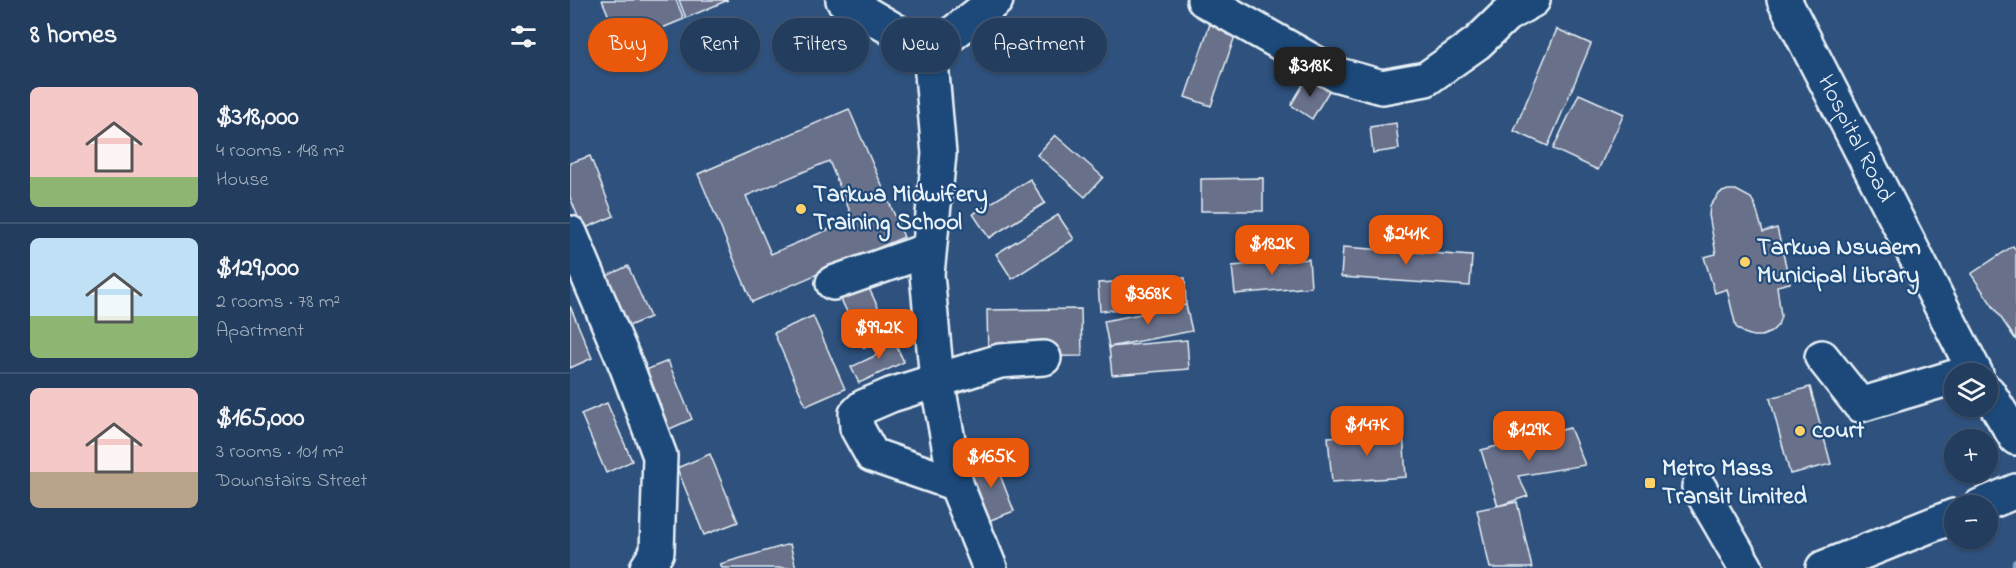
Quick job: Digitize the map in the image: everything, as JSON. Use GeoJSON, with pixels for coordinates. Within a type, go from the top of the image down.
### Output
{"type":"FeatureCollection","features":[{"type":"Feature","properties":{"kind":"street"},"geometry":{"type":"LineString","coordinates":[[843,0],[881,22]]}},
{"type":"Feature","properties":{"kind":"street"},"geometry":{"type":"LineString","coordinates":[[960,28],[996,0]]}},
{"type":"Feature","properties":{"kind":"street"},"geometry":{"type":"LineString","coordinates":[[1204,0],[1335,74],[1382,87],[1426,79],[1477,43],[1506,15],[1533,0]]}},
{"type":"Feature","properties":{"kind":"street","name":"Hospital Road"},"geometry":{"type":"LineString","coordinates":[[1785,0],[1965,363]]}},
{"type":"Feature","properties":{"kind":"street"},"geometry":{"type":"LineString","coordinates":[[932,72],[939,154],[927,274],[938,380],[956,484],[990,568]]}},
{"type":"Feature","properties":{"kind":"street"},"geometry":{"type":"LineString","coordinates":[[570,233],[626,365],[660,456],[657,552],[647,568]]}},
{"type":"Feature","properties":{"kind":"street"},"geometry":{"type":"LineString","coordinates":[[833,283],[928,250]]}},
{"type":"Feature","properties":{"kind":"street"},"geometry":{"type":"LineString","coordinates":[[1822,357],[1860,405],[1944,384]]}},
{"type":"Feature","properties":{"kind":"street"},"geometry":{"type":"LineString","coordinates":[[956,484],[872,455],[856,428],[856,414],[863,407],[891,395],[999,361],[1044,358]]}},
{"type":"Feature","properties":{"kind":"street","name":"Hospital Road"},"geometry":{"type":"LineString","coordinates":[[1998,413],[2016,438]]}},
{"type":"Feature","properties":{"kind":"street"},"geometry":{"type":"LineString","coordinates":[[1699,487],[1746,568]]}},
{"type":"Feature","properties":{"kind":"street"},"geometry":{"type":"LineString","coordinates":[[1998,498],[2016,491]]}},
{"type":"Feature","properties":{"kind":"street"},"geometry":{"type":"LineString","coordinates":[[1823,568],[1944,520]]}},
{"type":"Feature","properties":{"kind":"building"},"geometry":{"type":"Polygon","coordinates":[[[602,0],[676,0],[684,18],[668,26],[668,18],[610,18],[602,0]]]}},
{"type":"Feature","properties":{"kind":"building"},"geometry":{"type":"Polygon","coordinates":[[[679,0],[728,0],[686,18],[679,0]]]}},
{"type":"Feature","properties":{"kind":"building"},"geometry":{"type":"Polygon","coordinates":[[[1211,21],[1237,30],[1211,106],[1185,97],[1211,21]]]}},
{"type":"Feature","properties":{"kind":"building"},"geometry":{"type":"Polygon","coordinates":[[[1557,29],[1591,44],[1548,146],[1514,131],[1557,29]]]}},
{"type":"Feature","properties":{"kind":"building"},"geometry":{"type":"Polygon","coordinates":[[[1307,78],[1329,91],[1312,119],[1291,105],[1307,78]]]}},
{"type":"Feature","properties":{"kind":"building"},"geometry":{"type":"Polygon","coordinates":[[[1579,94],[1624,114],[1598,170],[1553,149],[1579,94]]]}},
{"type":"Feature","properties":{"kind":"building"},"geometry":{"type":"Polygon","coordinates":[[[849,109],[904,237],[752,302],[698,174],[849,109]],[[829,161],[746,196],[771,254],[853,219],[829,161]]]}},
{"type":"Feature","properties":{"kind":"building"},"geometry":{"type":"Polygon","coordinates":[[[1396,123],[1399,149],[1373,153],[1370,127],[1396,123]]]}},
{"type":"Feature","properties":{"kind":"building"},"geometry":{"type":"Polygon","coordinates":[[[1055,135],[1103,177],[1085,197],[1037,155],[1055,135]]]}},
{"type":"Feature","properties":{"kind":"building"},"geometry":{"type":"Polygon","coordinates":[[[590,156],[614,216],[583,229],[570,197],[570,163],[590,156]]]}},
{"type":"Feature","properties":{"kind":"building"},"geometry":{"type":"Polygon","coordinates":[[[1263,178],[1263,211],[1201,211],[1201,179],[1263,178]]]}},
{"type":"Feature","properties":{"kind":"building"},"geometry":{"type":"Polygon","coordinates":[[[1030,179],[1045,203],[989,238],[973,214],[1030,179]]]}},
{"type":"Feature","properties":{"kind":"building"},"geometry":{"type":"Polygon","coordinates":[[[1736,190],[1751,198],[1763,232],[1777,228],[1790,283],[1777,286],[1781,316],[1778,325],[1771,332],[1762,336],[1744,333],[1736,327],[1727,289],[1715,293],[1704,257],[1716,254],[1709,215],[1710,206],[1720,193],[1736,190]]]}},
{"type":"Feature","properties":{"kind":"building"},"geometry":{"type":"Polygon","coordinates":[[[1058,215],[1074,239],[1012,279],[996,254],[1058,215]]]}},
{"type":"Feature","properties":{"kind":"building"},"geometry":{"type":"Polygon","coordinates":[[[2013,246],[2016,251],[2016,340],[1971,274],[2013,246]]]}},
{"type":"Feature","properties":{"kind":"building"},"geometry":{"type":"Polygon","coordinates":[[[1343,247],[1472,256],[1470,286],[1341,277],[1343,247]]]}},
{"type":"Feature","properties":{"kind":"building"},"geometry":{"type":"Polygon","coordinates":[[[1309,259],[1311,287],[1235,294],[1232,266],[1309,259]]]}},
{"type":"Feature","properties":{"kind":"building"},"geometry":{"type":"Polygon","coordinates":[[[628,266],[650,317],[624,328],[602,278],[628,266]]]}},
{"type":"Feature","properties":{"kind":"building"},"geometry":{"type":"Polygon","coordinates":[[[1185,278],[1186,305],[1100,311],[1098,283],[1185,278]]]}},
{"type":"Feature","properties":{"kind":"building"},"geometry":{"type":"Polygon","coordinates":[[[867,284],[891,335],[864,348],[840,297],[867,284]]]}},
{"type":"Feature","properties":{"kind":"building"},"geometry":{"type":"Polygon","coordinates":[[[1186,305],[1192,331],[1109,347],[1104,321],[1186,305]]]}},
{"type":"Feature","properties":{"kind":"building"},"geometry":{"type":"Polygon","coordinates":[[[570,306],[592,358],[570,368],[570,306]]]}},
{"type":"Feature","properties":{"kind":"building"},"geometry":{"type":"Polygon","coordinates":[[[1081,309],[1082,356],[988,357],[987,310],[1081,309]]]}},
{"type":"Feature","properties":{"kind":"building"},"geometry":{"type":"Polygon","coordinates":[[[813,316],[845,389],[806,406],[774,333],[813,316]]]}},
{"type":"Feature","properties":{"kind":"building"},"geometry":{"type":"Polygon","coordinates":[[[891,335],[904,362],[859,383],[851,367],[879,354],[874,343],[891,335]]]}},
{"type":"Feature","properties":{"kind":"building"},"geometry":{"type":"Polygon","coordinates":[[[1187,340],[1189,369],[1112,375],[1109,347],[1187,340]]]}},
{"type":"Feature","properties":{"kind":"building"},"geometry":{"type":"Polygon","coordinates":[[[668,361],[692,419],[665,431],[641,372],[668,361]]]}},
{"type":"Feature","properties":{"kind":"building","name":"court"},"geometry":{"type":"Polygon","coordinates":[[[1810,387],[1831,464],[1790,474],[1770,398],[1810,387]]]}},
{"type":"Feature","properties":{"kind":"building"},"geometry":{"type":"Polygon","coordinates":[[[607,403],[632,461],[606,473],[581,414],[607,403]]]}},
{"type":"Feature","properties":{"kind":"building"},"geometry":{"type":"Polygon","coordinates":[[[1570,428],[1585,465],[1518,476],[1528,496],[1498,506],[1481,450],[1570,428]]]}},
{"type":"Feature","properties":{"kind":"building"},"geometry":{"type":"Polygon","coordinates":[[[1403,432],[1406,477],[1332,482],[1328,437],[1403,432]]]}},
{"type":"Feature","properties":{"kind":"building"},"geometry":{"type":"Polygon","coordinates":[[[710,454],[738,522],[704,535],[677,468],[710,454]]]}},
{"type":"Feature","properties":{"kind":"building"},"geometry":{"type":"Polygon","coordinates":[[[993,457],[1014,511],[988,521],[968,466],[993,457]]]}},
{"type":"Feature","properties":{"kind":"building"},"geometry":{"type":"Polygon","coordinates":[[[1517,502],[1532,568],[1490,568],[1477,510],[1517,502]]]}},
{"type":"Feature","properties":{"kind":"building"},"geometry":{"type":"Polygon","coordinates":[[[790,544],[796,568],[722,568],[720,564],[790,544]]]}},
{"type":"Feature","properties":{"kind":"waterway"},"geometry":{"type":"LineString","coordinates":[[2015,568],[2016,563]]}},
{"type":"Feature","properties":{"kind":"place","name":"Tarkwa Midwifery Training School"},"geometry":{"type":"Point","coordinates":[801,209]}},
{"type":"Feature","properties":{"kind":"place","name":"Tarkwa Nsuaem Municipal Library"},"geometry":{"type":"Point","coordinates":[1745,262]}},
{"type":"Feature","properties":{"kind":"place","name":"court"},"geometry":{"type":"Point","coordinates":[1800,431]}},
{"type":"Feature","properties":{"kind":"place","name":"Metro Mass Transit Limited"},"geometry":{"type":"Point","coordinates":[1650,483]}}]}
